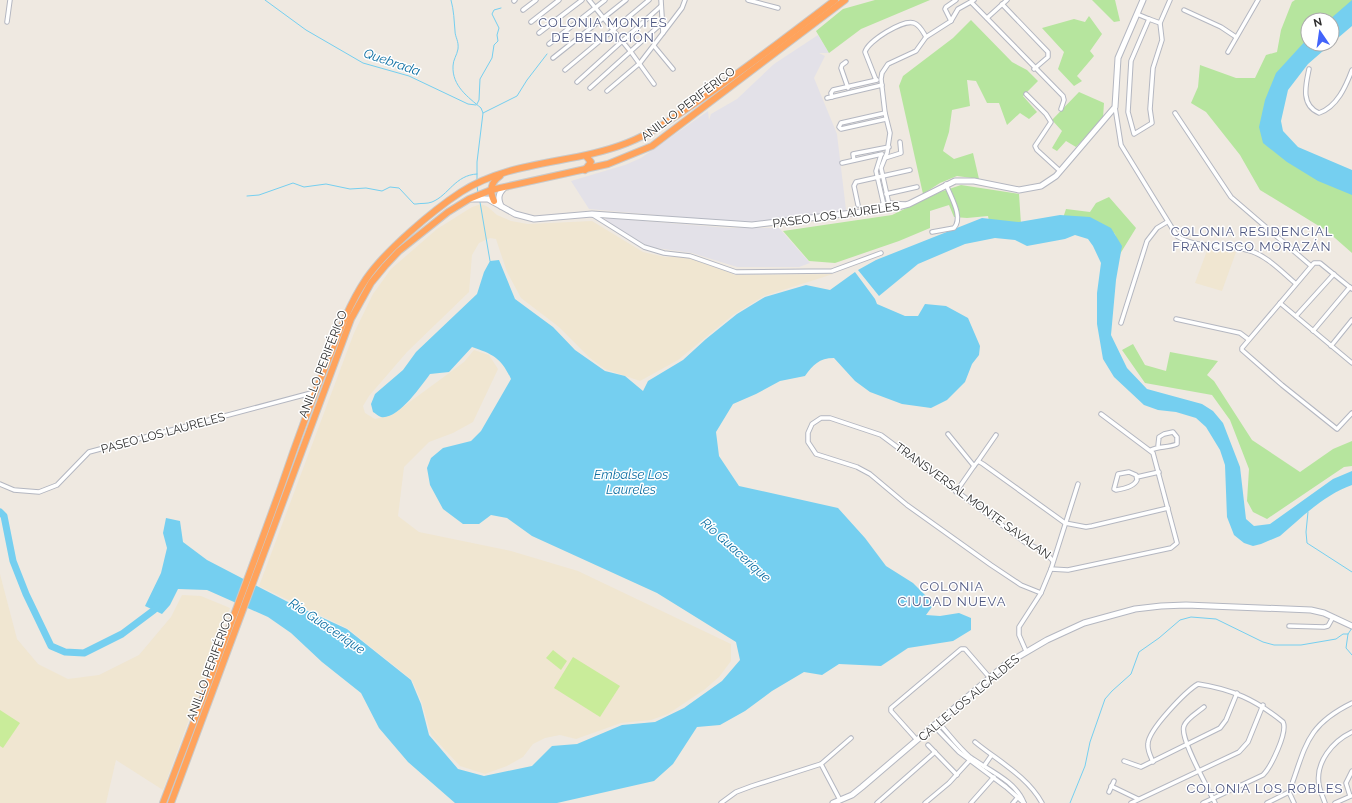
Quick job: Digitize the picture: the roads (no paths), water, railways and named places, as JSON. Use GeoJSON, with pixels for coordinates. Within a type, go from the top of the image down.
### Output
{"type":"FeatureCollection","features":[{"type":"Feature","properties":{"kind":"highway","name":"ANILLO PERIFÉRICO"},"geometry":{"type":"LineString","coordinates":[[256,565],[314,392],[345,318],[366,280],[380,263],[442,206],[463,191],[484,180],[505,173],[586,156],[618,147],[661,126],[731,78],[835,0]]}},
{"type":"Feature","properties":{"kind":"highway","name":"ANILLO PERIFÉRICO"},"geometry":{"type":"LineString","coordinates":[[172,803],[256,565],[351,320],[371,283],[399,251],[448,212],[470,199],[491,190],[585,170],[622,160],[661,141],[845,0]]}},
{"type":"Feature","properties":{"kind":"highway"},"geometry":{"type":"LineString","coordinates":[[585,170],[591,162],[586,156]]}},
{"type":"Feature","properties":{"kind":"highway"},"geometry":{"type":"LineString","coordinates":[[494,202],[491,190],[495,179],[505,173]]}},
{"type":"Feature","properties":{"kind":"highway","name":"ANILLO PERIFÉRICO"},"geometry":{"type":"LineString","coordinates":[[163,803],[233,628]]}},
{"type":"Feature","properties":{"kind":"street"},"geometry":{"type":"LineString","coordinates":[[7,22],[10,0]]}},
{"type":"Feature","properties":{"kind":"street"},"geometry":{"type":"LineString","coordinates":[[523,10],[536,0]]}},
{"type":"Feature","properties":{"kind":"street"},"geometry":{"type":"LineString","coordinates":[[531,22],[559,0]]}},
{"type":"Feature","properties":{"kind":"street"},"geometry":{"type":"LineString","coordinates":[[539,33],[582,0]]}},
{"type":"Feature","properties":{"kind":"street"},"geometry":{"type":"LineString","coordinates":[[589,0],[631,52],[654,84]]}},
{"type":"Feature","properties":{"kind":"street"},"geometry":{"type":"LineString","coordinates":[[549,44],[605,0]]}},
{"type":"Feature","properties":{"kind":"street"},"geometry":{"type":"LineString","coordinates":[[553,58],[626,0]]}},
{"type":"Feature","properties":{"kind":"street"},"geometry":{"type":"LineString","coordinates":[[565,70],[649,0]]}},
{"type":"Feature","properties":{"kind":"street"},"geometry":{"type":"LineString","coordinates":[[661,0],[663,33]]}},
{"type":"Feature","properties":{"kind":"street"},"geometry":{"type":"LineString","coordinates":[[607,91],[640,64],[682,8],[685,0]]}},
{"type":"Feature","properties":{"kind":"street"},"geometry":{"type":"LineString","coordinates":[[748,0],[778,8]]}},
{"type":"Feature","properties":{"kind":"street"},"geometry":{"type":"LineString","coordinates":[[951,21],[945,9],[956,0]]}},
{"type":"Feature","properties":{"kind":"street"},"geometry":{"type":"LineString","coordinates":[[987,18],[1007,0]]}},
{"type":"Feature","properties":{"kind":"street"},"geometry":{"type":"LineString","coordinates":[[1143,0],[1118,58],[1115,107],[1121,145],[1177,236],[1191,243],[1254,252],[1266,259],[1295,283]]}},
{"type":"Feature","properties":{"kind":"street"},"geometry":{"type":"LineString","coordinates":[[1149,19],[1131,61],[1128,112],[1134,134],[1152,123],[1150,109],[1153,68],[1162,40],[1160,23],[1170,0]]}},
{"type":"Feature","properties":{"kind":"street"},"geometry":{"type":"LineString","coordinates":[[1228,52],[1258,0]]}},
{"type":"Feature","properties":{"kind":"street"},"geometry":{"type":"LineString","coordinates":[[879,80],[885,67],[916,51],[926,37],[951,21],[958,9],[973,1],[1034,69],[1063,96],[1064,100],[1061,109]]}},
{"type":"Feature","properties":{"kind":"street"},"geometry":{"type":"LineString","coordinates":[[1002,4],[1048,52],[1048,57],[1034,69]]}},
{"type":"Feature","properties":{"kind":"street"},"geometry":{"type":"LineString","coordinates":[[577,82],[661,6]]}},
{"type":"Feature","properties":{"kind":"street"},"geometry":{"type":"LineString","coordinates":[[1184,10],[1221,27],[1236,37]]}},
{"type":"Feature","properties":{"kind":"street"},"geometry":{"type":"LineString","coordinates":[[1137,14],[1160,23]]}},
{"type":"Feature","properties":{"kind":"street"},"geometry":{"type":"LineString","coordinates":[[887,210],[888,203],[881,168],[889,147],[890,133],[885,113],[882,85],[865,52],[865,49],[875,39],[900,25],[911,22],[919,26],[926,37]]}},
{"type":"Feature","properties":{"kind":"street"},"geometry":{"type":"LineString","coordinates":[[590,88],[662,23]]}},
{"type":"Feature","properties":{"kind":"street"},"geometry":{"type":"LineString","coordinates":[[654,46],[673,69]]}},
{"type":"Feature","properties":{"kind":"street"},"geometry":{"type":"LineString","coordinates":[[846,62],[841,68],[849,92]]}},
{"type":"Feature","properties":{"kind":"street"},"geometry":{"type":"LineString","coordinates":[[1310,69],[1304,89],[1311,108],[1319,113],[1335,101],[1344,90],[1352,70]]}},
{"type":"Feature","properties":{"kind":"street"},"geometry":{"type":"LineString","coordinates":[[879,80],[833,90],[830,97],[882,85]]}},
{"type":"Feature","properties":{"kind":"street"},"geometry":{"type":"LineString","coordinates":[[1026,94],[1046,114],[1051,122],[1035,146],[1037,150],[1060,171]]}},
{"type":"Feature","properties":{"kind":"street","name":"PASEO LOS LAURELES"},"geometry":{"type":"LineString","coordinates":[[470,199],[480,198],[494,202],[520,216],[534,219],[592,214],[758,225],[887,210],[909,204],[946,184],[955,181],[965,180],[1014,189],[1027,189],[1045,184],[1060,171],[1115,107]]}},
{"type":"Feature","properties":{"kind":"street"},"geometry":{"type":"LineString","coordinates":[[885,113],[841,122],[839,127],[841,129],[886,119]]}},
{"type":"Feature","properties":{"kind":"street"},"geometry":{"type":"LineString","coordinates":[[1176,113],[1232,197],[1310,266]]}},
{"type":"Feature","properties":{"kind":"street"},"geometry":{"type":"LineString","coordinates":[[885,158],[901,153],[900,142]]}},
{"type":"Feature","properties":{"kind":"street"},"geometry":{"type":"LineString","coordinates":[[854,160],[853,154],[889,147]]}},
{"type":"Feature","properties":{"kind":"street"},"geometry":{"type":"LineString","coordinates":[[842,163],[887,153]]}},
{"type":"Feature","properties":{"kind":"street"},"geometry":{"type":"LineString","coordinates":[[881,155],[876,170],[877,179],[887,210]]}},
{"type":"Feature","properties":{"kind":"street"},"geometry":{"type":"LineString","coordinates":[[858,205],[854,184],[910,170]]}},
{"type":"Feature","properties":{"kind":"street"},"geometry":{"type":"LineString","coordinates":[[932,232],[954,228],[957,225],[957,213],[946,184]]}},
{"type":"Feature","properties":{"kind":"street"},"geometry":{"type":"LineString","coordinates":[[501,207],[498,198],[500,193],[507,186]]}},
{"type":"Feature","properties":{"kind":"street"},"geometry":{"type":"LineString","coordinates":[[886,194],[917,187]]}},
{"type":"Feature","properties":{"kind":"street"},"geometry":{"type":"LineString","coordinates":[[888,203],[909,204]]}},
{"type":"Feature","properties":{"kind":"street"},"geometry":{"type":"LineString","coordinates":[[855,214],[884,204]]}},
{"type":"Feature","properties":{"kind":"street"},"geometry":{"type":"LineString","coordinates":[[592,214],[644,247],[664,253],[690,256],[736,272],[832,271],[881,253]]}},
{"type":"Feature","properties":{"kind":"street"},"geometry":{"type":"LineString","coordinates":[[1121,323],[1147,241],[1157,228],[1167,222]]}},
{"type":"Feature","properties":{"kind":"street"},"geometry":{"type":"LineString","coordinates":[[1313,331],[1351,288],[1318,262],[1310,266],[1295,283],[1280,303],[1248,339],[1242,350],[1282,385],[1337,429],[1352,413]]}},
{"type":"Feature","properties":{"kind":"street"},"geometry":{"type":"LineString","coordinates":[[1296,316],[1334,274]]}},
{"type":"Feature","properties":{"kind":"street"},"geometry":{"type":"LineString","coordinates":[[1280,303],[1350,361],[1352,356]]}},
{"type":"Feature","properties":{"kind":"street"},"geometry":{"type":"LineString","coordinates":[[1176,319],[1240,333],[1248,339]]}},
{"type":"Feature","properties":{"kind":"street"},"geometry":{"type":"LineString","coordinates":[[1331,346],[1352,320]]}},
{"type":"Feature","properties":{"kind":"street","name":"PASEO LOS LAURELES"},"geometry":{"type":"LineString","coordinates":[[0,484],[14,490],[38,492],[57,485],[89,452],[314,392]]}},
{"type":"Feature","properties":{"kind":"street"},"geometry":{"type":"LineString","coordinates":[[1051,569],[1068,570],[1173,547],[1177,540],[1159,472],[1151,450],[1101,414]]}},
{"type":"Feature","properties":{"kind":"street","name":"TRANSVERSAL MONTE SAVALAN"},"geometry":{"type":"LineString","coordinates":[[1041,593],[1021,585],[991,565],[907,505],[870,474],[857,467],[816,454],[808,442],[808,433],[812,424],[821,418],[830,418],[881,435],[1026,543],[1045,552],[1053,561]]}},
{"type":"Feature","properties":{"kind":"street"},"geometry":{"type":"LineString","coordinates":[[1151,450],[1158,446],[1165,447],[1175,445],[1178,440],[1177,437],[1173,432],[1164,434],[1159,437],[1158,446]]}},
{"type":"Feature","properties":{"kind":"street"},"geometry":{"type":"LineString","coordinates":[[948,434],[974,466]]}},
{"type":"Feature","properties":{"kind":"street"},"geometry":{"type":"LineString","coordinates":[[956,492],[996,434]]}},
{"type":"Feature","properties":{"kind":"street"},"geometry":{"type":"LineString","coordinates":[[978,461],[1065,523],[1078,526],[1092,526],[1168,508]]}},
{"type":"Feature","properties":{"kind":"street"},"geometry":{"type":"LineString","coordinates":[[1129,472],[1137,477],[1136,484],[1126,488],[1114,489],[1118,474],[1129,472]]}},
{"type":"Feature","properties":{"kind":"street"},"geometry":{"type":"LineString","coordinates":[[1137,477],[1159,472]]}},
{"type":"Feature","properties":{"kind":"street"},"geometry":{"type":"LineString","coordinates":[[1026,651],[1019,635],[1019,628],[1041,593],[1051,569],[1078,484]]}},
{"type":"Feature","properties":{"kind":"street","name":"CALLE LOS ALCALDES"},"geometry":{"type":"LineString","coordinates":[[833,803],[862,787],[990,678],[1026,651],[1084,623],[1122,612],[1161,606],[1186,605],[1295,608],[1310,610],[1333,617],[1350,625]]}},
{"type":"Feature","properties":{"kind":"street"},"geometry":{"type":"LineString","coordinates":[[1289,626],[1324,627],[1328,626],[1333,617]]}},
{"type":"Feature","properties":{"kind":"street"},"geometry":{"type":"LineString","coordinates":[[918,740],[891,711],[891,708],[961,649],[965,649],[990,678]]}},
{"type":"Feature","properties":{"kind":"street"},"geometry":{"type":"LineString","coordinates":[[1153,762],[1148,745],[1153,732],[1162,717],[1194,686],[1203,685],[1237,693],[1263,705],[1283,722],[1284,730],[1271,765],[1263,775],[1203,803]]}},
{"type":"Feature","properties":{"kind":"street"},"geometry":{"type":"LineString","coordinates":[[1124,761],[1139,766],[1153,762],[1220,728],[1226,720],[1237,693]]}},
{"type":"Feature","properties":{"kind":"street"},"geometry":{"type":"LineString","coordinates":[[1267,803],[1289,792],[1307,742],[1316,726],[1335,711],[1352,703]]}},
{"type":"Feature","properties":{"kind":"street"},"geometry":{"type":"LineString","coordinates":[[1131,803],[1200,771],[1244,748],[1248,742],[1263,705]]}},
{"type":"Feature","properties":{"kind":"street"},"geometry":{"type":"LineString","coordinates":[[1204,706],[1183,727],[1183,732],[1187,746],[1215,803]]}},
{"type":"Feature","properties":{"kind":"street"},"geometry":{"type":"LineString","coordinates":[[936,724],[992,778],[1006,786],[1024,803]]}},
{"type":"Feature","properties":{"kind":"street"},"geometry":{"type":"LineString","coordinates":[[1325,803],[1319,785],[1320,769],[1329,749],[1340,739],[1352,732]]}},
{"type":"Feature","properties":{"kind":"street"},"geometry":{"type":"LineString","coordinates":[[721,803],[736,792],[821,764],[851,738]]}},
{"type":"Feature","properties":{"kind":"street"},"geometry":{"type":"LineString","coordinates":[[975,742],[991,756],[1018,775],[1035,791],[1042,803]]}},
{"type":"Feature","properties":{"kind":"street"},"geometry":{"type":"LineString","coordinates":[[928,745],[957,775]]}},
{"type":"Feature","properties":{"kind":"street"},"geometry":{"type":"LineString","coordinates":[[877,803],[935,752]]}},
{"type":"Feature","properties":{"kind":"street"},"geometry":{"type":"LineString","coordinates":[[984,766],[991,756]]}},
{"type":"Feature","properties":{"kind":"street"},"geometry":{"type":"LineString","coordinates":[[971,759],[984,766],[1009,784],[1019,799]]}},
{"type":"Feature","properties":{"kind":"street"},"geometry":{"type":"LineString","coordinates":[[925,803],[957,775],[971,759]]}},
{"type":"Feature","properties":{"kind":"street"},"geometry":{"type":"LineString","coordinates":[[821,764],[840,800]]}},
{"type":"Feature","properties":{"kind":"street"},"geometry":{"type":"LineString","coordinates":[[1335,803],[1351,796],[1346,783],[1352,771]]}},
{"type":"Feature","properties":{"kind":"street"},"geometry":{"type":"LineString","coordinates":[[971,803],[996,774]]}},
{"type":"Feature","properties":{"kind":"street"},"geometry":{"type":"LineString","coordinates":[[1108,792],[1114,781]]}},
{"type":"Feature","properties":{"kind":"street"},"geometry":{"type":"LineString","coordinates":[[1112,786],[1138,800]]}},
{"type":"Feature","properties":{"kind":"street"},"geometry":{"type":"LineString","coordinates":[[1289,792],[1294,803]]}},
{"type":"Feature","properties":{"kind":"street"},"geometry":{"type":"LineString","coordinates":[[1013,803],[1019,799]]}},
{"type":"Feature","properties":{"kind":"water"},"geometry":{"type":"Polygon","coordinates":[[[1352,0],[1352,26],[1340,36],[1340,12],[1338,12],[1352,0]]]}},
{"type":"Feature","properties":{"kind":"water"},"geometry":{"type":"Polygon","coordinates":[[[1300,47],[1300,52],[1322,52],[1308,64],[1288,90],[1281,121],[1283,131],[1298,147],[1352,170],[1352,195],[1318,181],[1287,162],[1263,143],[1259,127],[1265,100],[1276,73],[1300,47]]]}},
{"type":"Feature","properties":{"kind":"water"},"geometry":{"type":"Polygon","coordinates":[[[1060,215],[1090,217],[1111,228],[1122,246],[1116,280],[1111,335],[1127,368],[1147,389],[1202,404],[1213,411],[1223,423],[1240,467],[1246,519],[1254,526],[1270,524],[1333,479],[1352,471],[1352,485],[1342,489],[1323,501],[1305,514],[1280,536],[1253,546],[1244,543],[1234,535],[1227,517],[1225,465],[1220,450],[1206,427],[1196,418],[1176,412],[1158,410],[1144,405],[1114,377],[1103,359],[1097,324],[1097,293],[1101,263],[1088,239],[1075,235],[1065,239],[1027,246],[1015,240],[995,238],[965,244],[918,264],[879,296],[858,270],[876,260],[982,218],[1019,222],[1060,215]]]}},
{"type":"Feature","properties":{"kind":"water","name":"Embalse Los Laureles"},"geometry":{"type":"Polygon","coordinates":[[[499,260],[515,299],[553,327],[575,350],[605,371],[625,376],[643,391],[648,381],[683,360],[737,314],[765,297],[806,285],[830,290],[855,272],[877,304],[905,316],[918,316],[925,304],[946,306],[968,318],[980,346],[979,355],[972,364],[965,382],[947,400],[931,408],[902,404],[870,392],[855,381],[834,358],[829,358],[817,363],[805,376],[780,381],[733,404],[716,432],[719,456],[739,486],[838,508],[865,538],[886,566],[913,583],[934,604],[926,615],[940,616],[959,613],[971,618],[971,630],[953,641],[908,648],[881,666],[839,664],[822,675],[804,672],[772,691],[745,711],[720,725],[697,727],[673,764],[654,781],[557,803],[455,803],[408,762],[379,728],[361,693],[322,662],[291,633],[268,617],[207,590],[178,589],[170,605],[162,614],[145,606],[161,573],[167,548],[163,533],[166,518],[180,521],[183,542],[207,560],[286,601],[347,629],[411,680],[421,704],[429,735],[458,769],[484,776],[532,766],[552,746],[577,744],[622,725],[655,722],[684,708],[722,681],[740,660],[736,642],[657,593],[532,536],[507,518],[491,515],[479,524],[463,524],[443,509],[430,485],[427,468],[431,458],[443,448],[471,441],[481,431],[511,379],[500,361],[486,352],[472,347],[449,372],[430,374],[415,394],[395,413],[388,417],[381,417],[373,412],[371,404],[375,394],[403,370],[416,352],[477,294],[484,272],[490,261],[499,260]]]}},
{"type":"Feature","properties":{"kind":"waterway","name":"Quebrada"},"geometry":{"type":"LineString","coordinates":[[265,0],[306,30],[363,63],[409,76],[468,104],[476,105]]}},
{"type":"Feature","properties":{"kind":"waterway"},"geometry":{"type":"LineString","coordinates":[[451,0],[458,46],[453,64],[453,73],[458,85],[471,100],[481,108],[483,113],[477,162],[477,181]]}},
{"type":"Feature","properties":{"kind":"waterway"},"geometry":{"type":"LineString","coordinates":[[477,104],[479,100],[480,79],[492,58],[494,45],[498,41],[497,35],[499,28],[492,14],[494,10],[501,8]]}},
{"type":"Feature","properties":{"kind":"waterway"},"geometry":{"type":"LineString","coordinates":[[483,113],[517,96],[547,54]]}},
{"type":"Feature","properties":{"kind":"waterway"},"geometry":{"type":"LineString","coordinates":[[247,196],[259,195],[293,183],[304,187],[326,184],[350,189],[366,188],[382,191],[390,187],[399,188],[414,204],[426,203],[438,199],[463,178],[469,175],[477,174]]}},
{"type":"Feature","properties":{"kind":"waterway"},"geometry":{"type":"LineString","coordinates":[[477,186],[478,193]]}},
{"type":"Feature","properties":{"kind":"waterway"},"geometry":{"type":"LineString","coordinates":[[480,202],[490,261]]}},
{"type":"Feature","properties":{"kind":"waterway","name":"Río Guacerique"},"geometry":{"type":"LineString","coordinates":[[0,512],[4,516],[13,561],[26,594],[51,646],[65,652],[84,653],[122,634],[154,610],[158,603]]}},
{"type":"Feature","properties":{"kind":"waterway"},"geometry":{"type":"LineString","coordinates":[[1308,512],[1306,532],[1307,543],[1352,572]]}},
{"type":"Feature","properties":{"kind":"waterway"},"geometry":{"type":"LineString","coordinates":[[1070,803],[1085,766],[1090,742],[1105,699],[1131,674],[1139,652],[1159,638],[1180,620],[1191,617],[1216,619],[1263,642],[1274,645],[1301,645],[1336,639],[1343,634],[1348,634]]}},
{"type":"Feature","properties":{"kind":"waterway"},"geometry":{"type":"LineString","coordinates":[[1352,628],[1348,634],[1346,648],[1352,655]]}},
{"type":"Feature","properties":{"kind":"district","name":"COLONIA MONTES DE BENDICIÓN"},"geometry":{"type":"Point","coordinates":[603,30]}},
{"type":"Feature","properties":{"kind":"district","name":"COLONIA RESIDENCIAL FRANCISCO MORAZÁN"},"geometry":{"type":"Point","coordinates":[1252,238]}},
{"type":"Feature","properties":{"kind":"district","name":"COLONIA CIUDAD NUEVA"},"geometry":{"type":"Point","coordinates":[952,594]}},
{"type":"Feature","properties":{"kind":"district","name":"COLONIA LOS ROBLES"},"geometry":{"type":"Point","coordinates":[1265,788]}}]}
